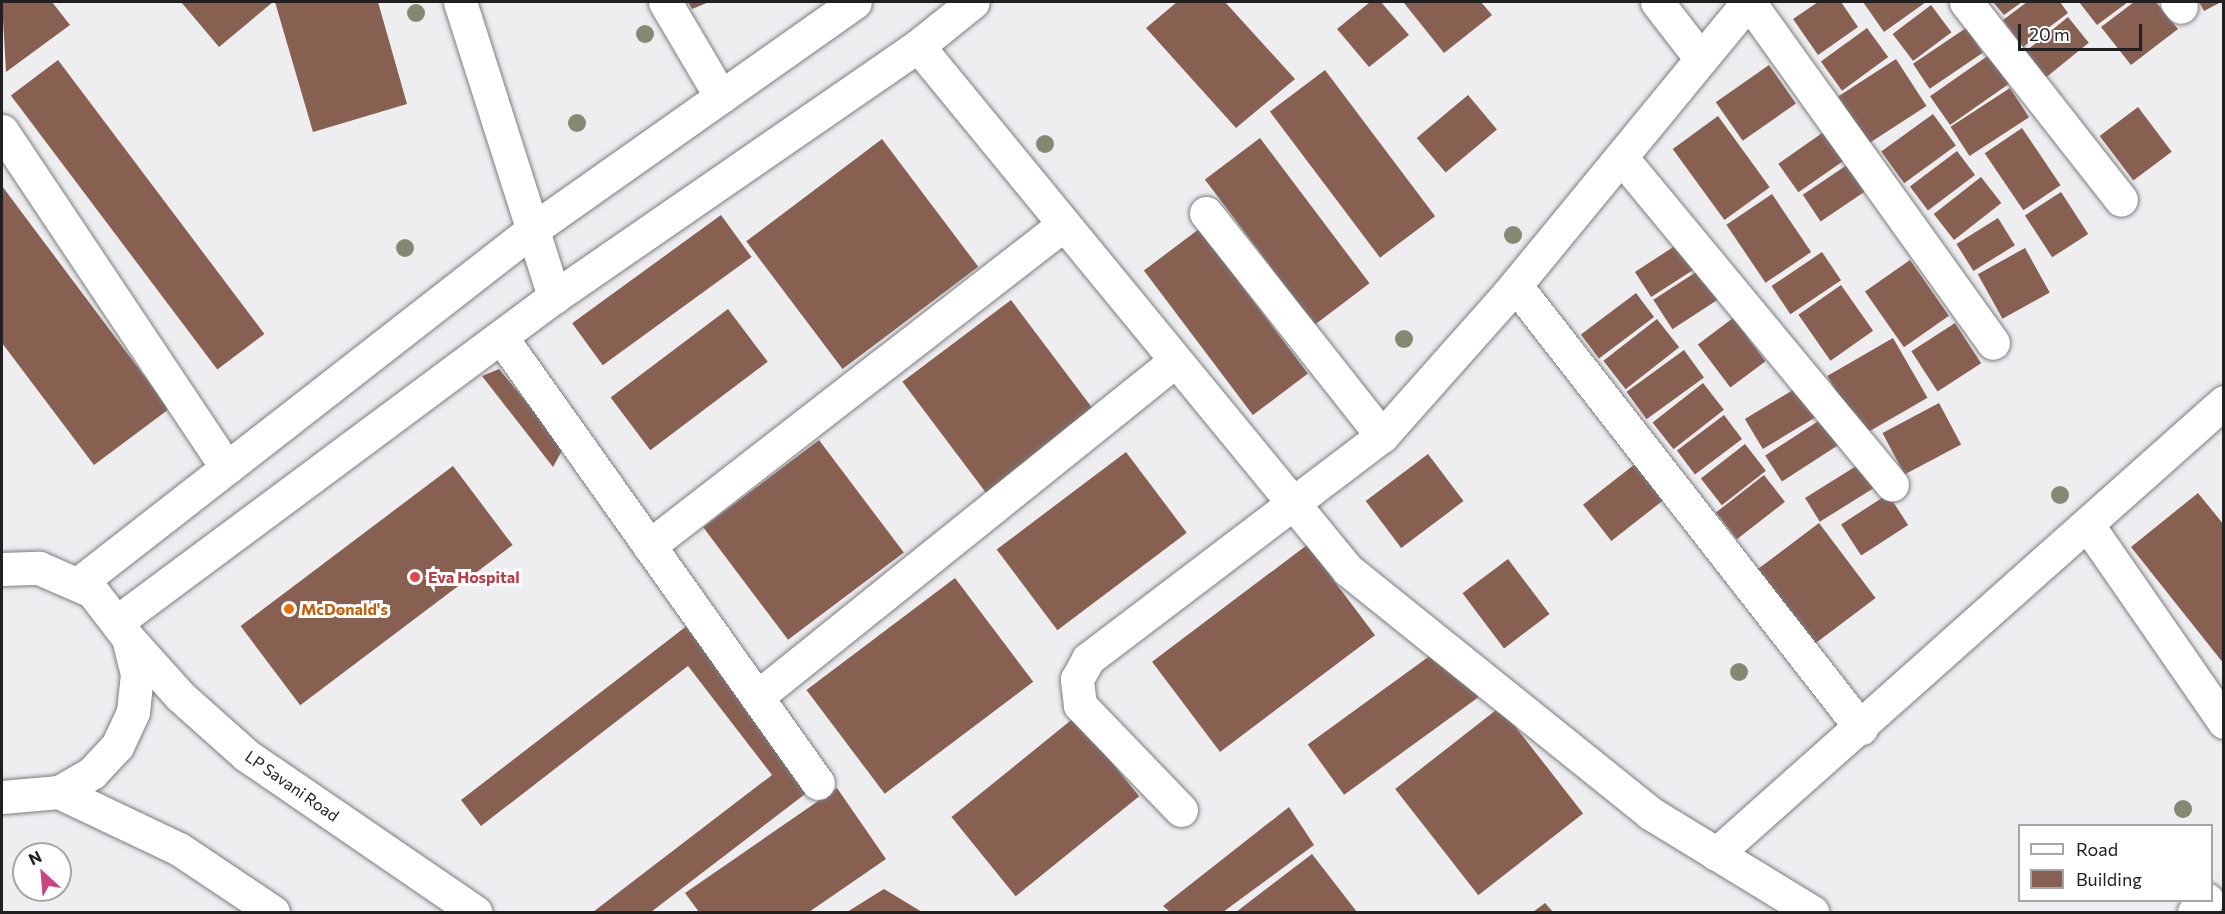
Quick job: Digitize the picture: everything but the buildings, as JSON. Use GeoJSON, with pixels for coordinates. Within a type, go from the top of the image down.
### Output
{"type":"FeatureCollection","features":[{"type":"Feature","properties":{"kind":"street"},"geometry":{"type":"LineString","coordinates":[[460,2],[554,297]]}},
{"type":"Feature","properties":{"kind":"street"},"geometry":{"type":"LineString","coordinates":[[664,2],[721,96]]}},
{"type":"Feature","properties":{"kind":"street"},"geometry":{"type":"LineString","coordinates":[[2,555],[79,583],[532,230],[855,2]]}},
{"type":"Feature","properties":{"kind":"street"},"geometry":{"type":"LineString","coordinates":[[2,797],[59,792],[92,773],[117,746],[133,712],[136,674],[123,629],[554,297],[918,46],[973,2]]}},
{"type":"Feature","properties":{"kind":"street"},"geometry":{"type":"LineString","coordinates":[[1657,2],[1701,59]]}},
{"type":"Feature","properties":{"kind":"street"},"geometry":{"type":"LineString","coordinates":[[1181,810],[1080,705],[1077,679],[1088,658],[1292,508],[1382,436],[1516,286],[1749,2],[1994,343]]}},
{"type":"Feature","properties":{"kind":"street"},"geometry":{"type":"LineString","coordinates":[[1966,2],[2121,200]]}},
{"type":"Feature","properties":{"kind":"street"},"geometry":{"type":"LineString","coordinates":[[918,46],[1292,508],[1348,570],[1650,813],[1812,912]]}},
{"type":"Feature","properties":{"kind":"street"},"geometry":{"type":"LineString","coordinates":[[2,131],[227,468]]}},
{"type":"Feature","properties":{"kind":"street"},"geometry":{"type":"LineString","coordinates":[[1620,157],[1892,485]]}},
{"type":"Feature","properties":{"kind":"street"},"geometry":{"type":"LineString","coordinates":[[1206,213],[1382,436]]}},
{"type":"Feature","properties":{"kind":"street"},"geometry":{"type":"LineString","coordinates":[[650,546],[1063,225]]}},
{"type":"Feature","properties":{"kind":"street"},"geometry":{"type":"LineString","coordinates":[[1516,286],[1861,728]]}},
{"type":"Feature","properties":{"kind":"street"},"geometry":{"type":"LineString","coordinates":[[501,337],[818,783]]}},
{"type":"Feature","properties":{"kind":"street"},"geometry":{"type":"LineString","coordinates":[[757,697],[1175,361]]}},
{"type":"Feature","properties":{"kind":"street"},"geometry":{"type":"LineString","coordinates":[[1716,854],[1861,728],[2223,402]]}},
{"type":"Feature","properties":{"kind":"street"},"geometry":{"type":"LineString","coordinates":[[2087,524],[2223,722]]}},
{"type":"Feature","properties":{"kind":"street"},"geometry":{"type":"LineString","coordinates":[[2,569],[39,568]]}},
{"type":"Feature","properties":{"kind":"street","name":"LP Savani Road"},"geometry":{"type":"LineString","coordinates":[[79,583],[123,629],[180,696],[246,755],[475,912]]}},
{"type":"Feature","properties":{"kind":"street"},"geometry":{"type":"LineString","coordinates":[[59,792],[179,849],[273,912]]}},
{"type":"Feature","properties":{"kind":"place","name":"Eva Hospital"},"geometry":{"type":"Point","coordinates":[415,577]}},
{"type":"Feature","properties":{"kind":"place","name":"McDonald's"},"geometry":{"type":"Point","coordinates":[289,609]}}]}
